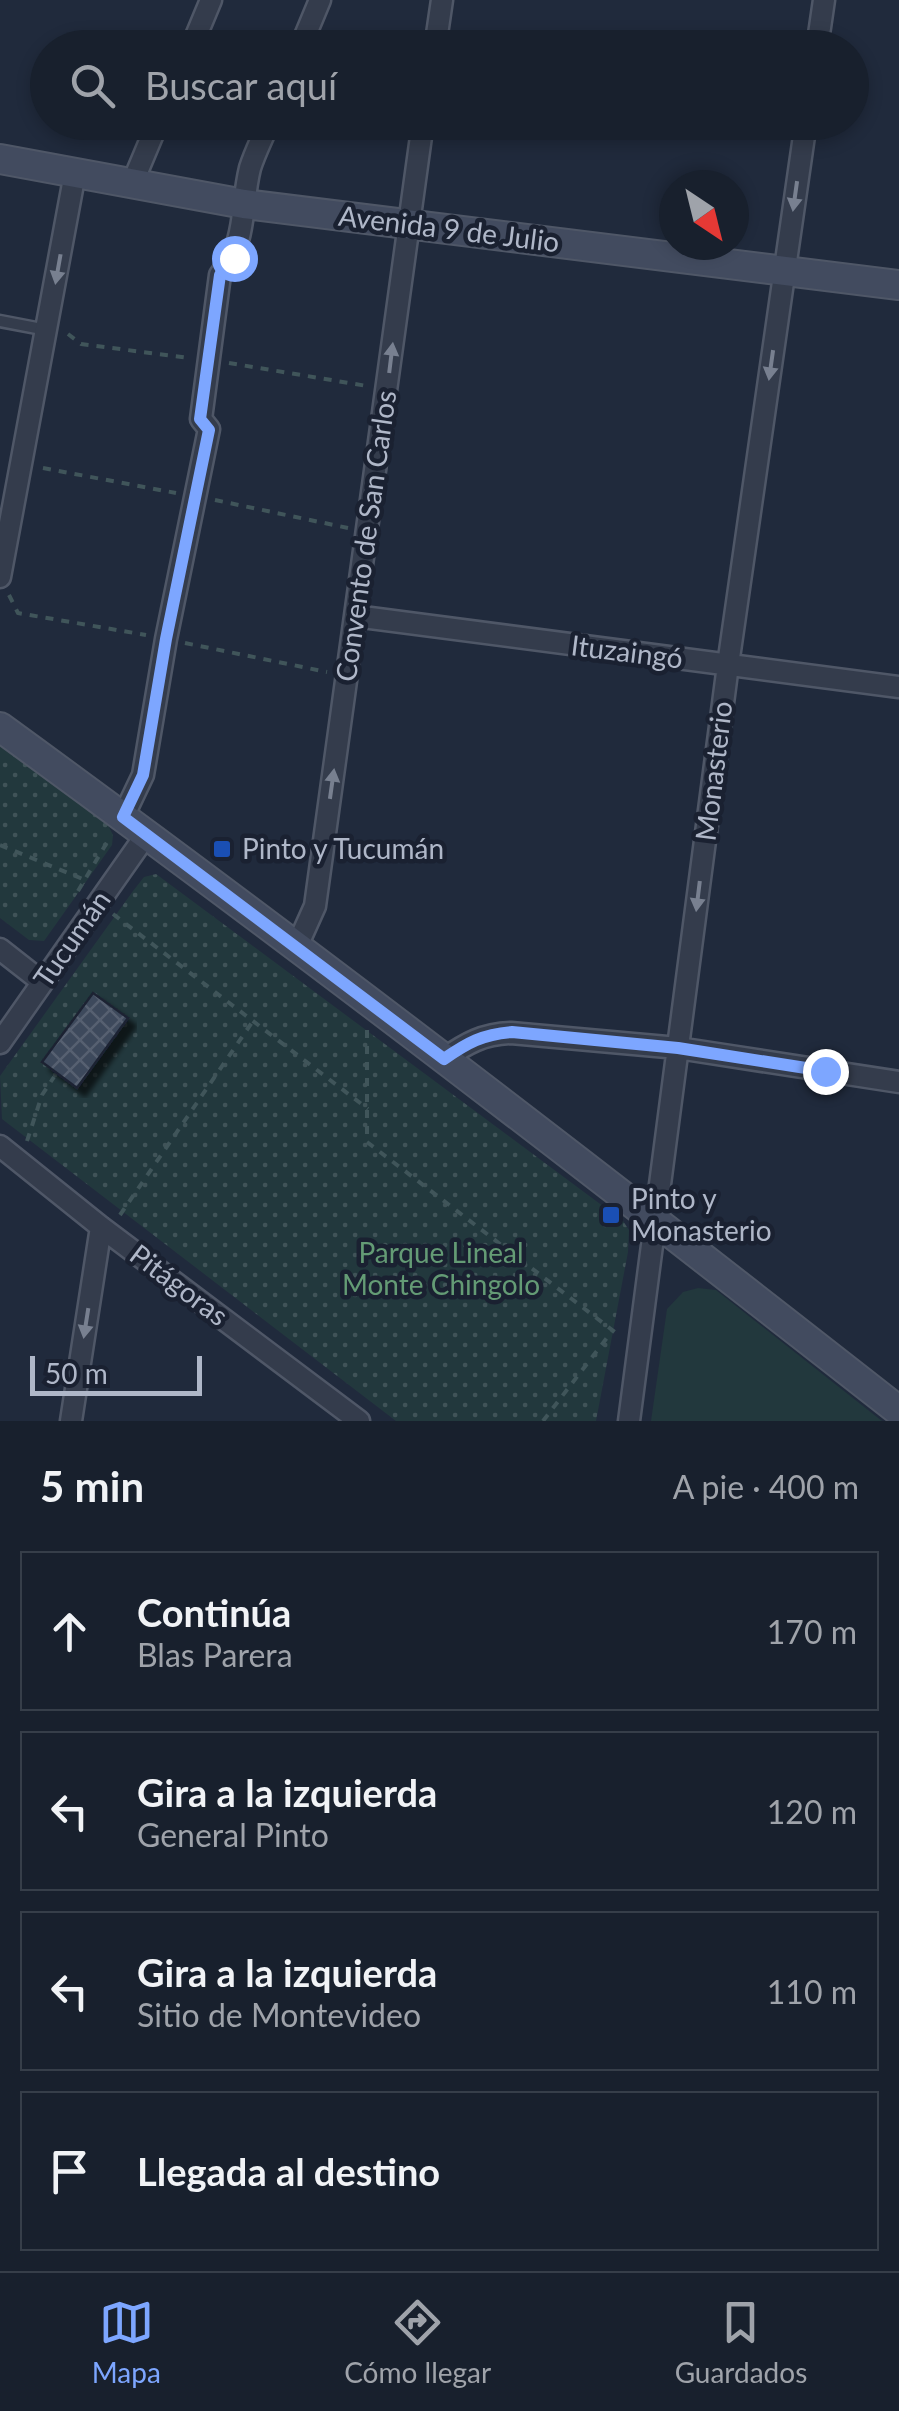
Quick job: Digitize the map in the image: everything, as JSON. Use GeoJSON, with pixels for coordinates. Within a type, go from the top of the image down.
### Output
{"type":"FeatureCollection","features":[{"type":"Feature","properties":{"kind":"main road","name":"Avenida 9 de Julio"},"geometry":{"type":"LineString","coordinates":[[0,159],[244,204],[899,285]]}},
{"type":"Feature","properties":{"kind":"main road"},"geometry":{"type":"LineString","coordinates":[[0,727],[115,826],[146,835],[297,946],[899,1411]]}},
{"type":"Feature","properties":{"kind":"street"},"geometry":{"type":"LineString","coordinates":[[198,30],[211,0]]}},
{"type":"Feature","properties":{"kind":"street"},"geometry":{"type":"LineString","coordinates":[[308,30],[320,0]]}},
{"type":"Feature","properties":{"kind":"street"},"geometry":{"type":"LineString","coordinates":[[438,30],[442,0]]}},
{"type":"Feature","properties":{"kind":"street"},"geometry":{"type":"LineString","coordinates":[[820,30],[824,0]]}},
{"type":"Feature","properties":{"kind":"street"},"geometry":{"type":"LineString","coordinates":[[132,184],[150,140]]}},
{"type":"Feature","properties":{"kind":"street"},"geometry":{"type":"LineString","coordinates":[[115,826],[143,775],[209,430],[200,419],[220,275],[234,258],[240,242],[251,166],[262,140]]}},
{"type":"Feature","properties":{"kind":"street","name":"Convento de San Carlos"},"geometry":{"type":"LineString","coordinates":[[297,946],[314,906],[421,140]]}},
{"type":"Feature","properties":{"kind":"street","name":"Monasterio"},"geometry":{"type":"LineString","coordinates":[[629,1421],[728,665],[803,140]]}},
{"type":"Feature","properties":{"kind":"street"},"geometry":{"type":"LineString","coordinates":[[4,583],[9,479],[47,330],[75,173]]}},
{"type":"Feature","properties":{"kind":"street","name":"Ituzaingó"},"geometry":{"type":"LineString","coordinates":[[355,616],[899,687]]}},
{"type":"Feature","properties":{"kind":"street","name":"Tucumán"},"geometry":{"type":"LineString","coordinates":[[0,1043],[146,835]]}},
{"type":"Feature","properties":{"kind":"street"},"geometry":{"type":"LineString","coordinates":[[0,950],[42,982]]}},
{"type":"Feature","properties":{"kind":"street"},"geometry":{"type":"LineString","coordinates":[[444,1059],[472,1040],[512,1032],[678,1048],[899,1082]]}},
{"type":"Feature","properties":{"kind":"street","name":"Pitágoras"},"geometry":{"type":"LineString","coordinates":[[0,1146],[110,1222],[356,1420]]}},
{"type":"Feature","properties":{"kind":"street"},"geometry":{"type":"LineString","coordinates":[[71,1421],[110,1222]]}},
{"type":"Feature","properties":{"kind":"lane"},"geometry":{"type":"LineString","coordinates":[[0,321],[47,330]]}},
{"type":"Feature","properties":{"kind":"path"},"geometry":{"type":"LineString","coordinates":[[4,583],[18,613],[347,676]]}},
{"type":"Feature","properties":{"kind":"path"},"geometry":{"type":"LineString","coordinates":[[75,897],[115,826]]}},
{"type":"Feature","properties":{"kind":"path"},"geometry":{"type":"LineString","coordinates":[[0,844],[85,880]]}},
{"type":"Feature","properties":{"kind":"path"},"geometry":{"type":"LineString","coordinates":[[112,912],[368,1109]]}},
{"type":"Feature","properties":{"kind":"path"},"geometry":{"type":"LineString","coordinates":[[110,1222],[253,1021]]}},
{"type":"Feature","properties":{"kind":"path"},"geometry":{"type":"LineString","coordinates":[[367,1030],[367,1142],[620,1336]]}},
{"type":"Feature","properties":{"kind":"path"},"geometry":{"type":"LineString","coordinates":[[25,1147],[42,1095],[54,1077]]}},
{"type":"Feature","properties":{"kind":"path"},"geometry":{"type":"LineString","coordinates":[[544,1421],[613,1330]]}},
{"type":"Feature","properties":{"kind":"green space"},"geometry":{"type":"Polygon","coordinates":[[[0,743],[108,825],[113,835],[112,845],[44,941],[29,940],[0,918],[0,743]]]}},
{"type":"Feature","properties":{"kind":"green space","name":"Parque Lineal Monte Chingolo"},"geometry":{"type":"Polygon","coordinates":[[[156,874],[623,1221],[629,1230],[628,1252],[596,1421],[396,1421],[2,1119],[0,1076],[133,891],[144,877],[156,874]]]}},
{"type":"Feature","properties":{"kind":"green space"},"geometry":{"type":"Polygon","coordinates":[[[698,1288],[716,1290],[882,1421],[651,1421],[667,1309],[683,1292],[698,1288]]]}},
{"type":"Feature","properties":{"kind":"building"},"geometry":{"type":"Polygon","coordinates":[[[93,993],[128,1018],[77,1088],[42,1062],[93,993]]]}},
{"type":"Feature","properties":{"kind":"place","name":"Pinto y Tucumán"},"geometry":{"type":"Point","coordinates":[222,849]}},
{"type":"Feature","properties":{"kind":"place","name":"Pinto y Monasterio"},"geometry":{"type":"Point","coordinates":[611,1215]}},
{"type":"Feature","properties":{"kind":"route"},"geometry":{"type":"LineString","coordinates":[[234,258],[220,275],[200,419],[209,430],[143,775],[123,817],[444,1059],[472,1040],[512,1032],[678,1048],[825,1071]]}}]}
